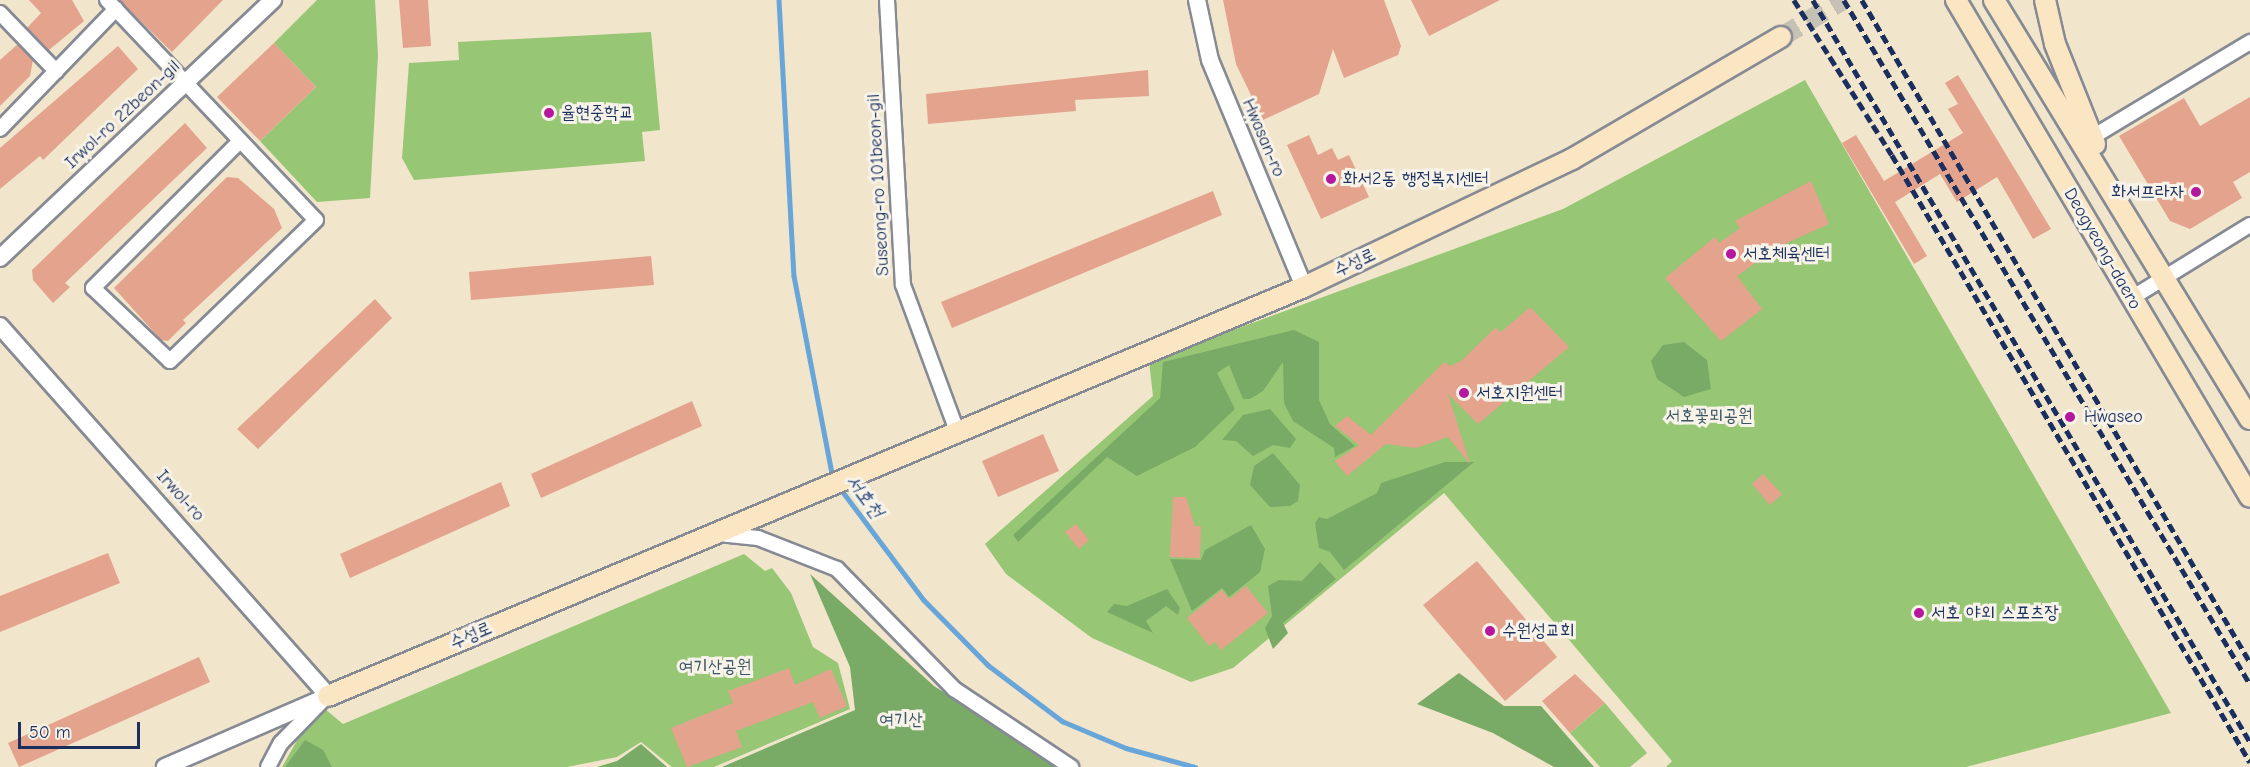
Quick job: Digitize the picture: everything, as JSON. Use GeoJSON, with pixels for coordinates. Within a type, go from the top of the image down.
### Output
{"type":"FeatureCollection","features":[{"type":"Feature","properties":{"kind":"main road","name":"Deogyeong-daero"},"geometry":{"type":"LineString","coordinates":[[1956,0],[2130,299],[2250,497]]}},
{"type":"Feature","properties":{"kind":"main road"},"geometry":{"type":"LineString","coordinates":[[1994,0],[2089,140]]}},
{"type":"Feature","properties":{"kind":"main road"},"geometry":{"type":"LineString","coordinates":[[2045,0],[2055,44],[2104,176],[2250,419]]}},
{"type":"Feature","properties":{"kind":"main road","name":"수성로"},"geometry":{"type":"LineString","coordinates":[[328,696],[715,533],[776,504],[1304,287],[1572,159],[1781,37]]}},
{"type":"Feature","properties":{"kind":"street","name":"Irwol-ro 22beon-gil"},"geometry":{"type":"LineString","coordinates":[[0,258],[273,0]]}},
{"type":"Feature","properties":{"kind":"street","name":"Suseong-ro 101beon-gil"},"geometry":{"type":"LineString","coordinates":[[887,0],[903,285],[957,431]]}},
{"type":"Feature","properties":{"kind":"street","name":"Hwasan-ro"},"geometry":{"type":"LineString","coordinates":[[1197,0],[1210,60],[1304,287]]}},
{"type":"Feature","properties":{"kind":"street"},"geometry":{"type":"LineString","coordinates":[[0,129],[56,71],[111,5],[316,220],[170,361],[93,288],[240,141]]}},
{"type":"Feature","properties":{"kind":"street"},"geometry":{"type":"LineString","coordinates":[[0,13],[56,71]]}},
{"type":"Feature","properties":{"kind":"street"},"geometry":{"type":"LineString","coordinates":[[2089,140],[2250,42]]}},
{"type":"Feature","properties":{"kind":"street"},"geometry":{"type":"LineString","coordinates":[[2130,299],[2250,225]]}},
{"type":"Feature","properties":{"kind":"street","name":"Irwol-ro"},"geometry":{"type":"LineString","coordinates":[[0,326],[328,696]]}},
{"type":"Feature","properties":{"kind":"street"},"geometry":{"type":"LineString","coordinates":[[715,533],[758,538],[837,569],[954,689],[1071,767]]}},
{"type":"Feature","properties":{"kind":"street"},"geometry":{"type":"LineString","coordinates":[[268,767],[281,743],[328,696]]}},
{"type":"Feature","properties":{"kind":"street","name":"수성로"},"geometry":{"type":"LineString","coordinates":[[165,767],[328,696]]}},
{"type":"Feature","properties":{"kind":"green space"},"geometry":{"type":"Polygon","coordinates":[[[317,0],[375,0],[378,55],[370,198],[317,202],[260,141],[316,87],[274,43],[317,0]]]}},
{"type":"Feature","properties":{"kind":"green space"},"geometry":{"type":"Polygon","coordinates":[[[651,32],[660,130],[642,132],[645,161],[414,180],[402,158],[409,63],[459,60],[458,42],[651,32]]]}},
{"type":"Feature","properties":{"kind":"green space","name":"서호꽃뫼공원"},"geometry":{"type":"Polygon","coordinates":[[[1805,80],[2171,713],[1966,767],[1666,767],[1672,761],[1444,493],[1233,668],[1191,682],[1092,638],[1006,574],[985,544],[1153,396],[1149,361],[1563,209],[1805,80]]]}},
{"type":"Feature","properties":{"kind":"green space"},"geometry":{"type":"Polygon","coordinates":[[[1294,330],[1319,342],[1319,400],[1330,424],[1355,446],[1335,457],[1334,448],[1293,421],[1284,403],[1283,362],[1263,391],[1250,399],[1243,399],[1229,365],[1217,373],[1235,409],[1195,447],[1137,476],[1107,457],[1018,542],[1013,535],[1160,398],[1163,362],[1294,330]]]}},
{"type":"Feature","properties":{"kind":"green space"},"geometry":{"type":"Polygon","coordinates":[[[1684,342],[1707,360],[1711,389],[1684,397],[1657,379],[1651,361],[1663,345],[1684,342]]]}},
{"type":"Feature","properties":{"kind":"green space"},"geometry":{"type":"Polygon","coordinates":[[[1270,409],[1296,439],[1290,448],[1273,445],[1253,456],[1236,441],[1222,440],[1243,415],[1270,409]]]}},
{"type":"Feature","properties":{"kind":"green space"},"geometry":{"type":"Polygon","coordinates":[[[1273,453],[1300,485],[1298,501],[1290,506],[1270,507],[1250,485],[1254,466],[1273,453]]]}},
{"type":"Feature","properties":{"kind":"green space"},"geometry":{"type":"Polygon","coordinates":[[[1445,462],[1474,462],[1344,570],[1330,552],[1319,548],[1315,523],[1319,517],[1327,519],[1377,493],[1381,483],[1445,462]]]}},
{"type":"Feature","properties":{"kind":"green space"},"geometry":{"type":"Polygon","coordinates":[[[1251,525],[1265,549],[1260,572],[1229,597],[1222,588],[1192,611],[1170,559],[1201,560],[1205,550],[1251,525]]]}},
{"type":"Feature","properties":{"kind":"green space","name":"여기산공원"},"geometry":{"type":"Polygon","coordinates":[[[744,554],[765,571],[772,568],[791,593],[813,647],[838,663],[850,709],[714,767],[672,767],[641,742],[617,757],[567,767],[282,767],[303,730],[325,709],[343,724],[744,554]]]}},
{"type":"Feature","properties":{"kind":"green space"},"geometry":{"type":"Polygon","coordinates":[[[1320,562],[1336,579],[1283,623],[1288,633],[1273,649],[1265,628],[1272,616],[1268,586],[1279,580],[1302,581],[1320,562]]]}},
{"type":"Feature","properties":{"kind":"green space","name":"여기산"},"geometry":{"type":"Polygon","coordinates":[[[810,574],[934,686],[1062,767],[722,767],[855,710],[850,667],[810,574]]]}},
{"type":"Feature","properties":{"kind":"green space"},"geometry":{"type":"Polygon","coordinates":[[[1167,589],[1180,608],[1178,615],[1166,606],[1146,621],[1153,633],[1107,612],[1114,604],[1127,606],[1167,589]]]}},
{"type":"Feature","properties":{"kind":"green space"},"geometry":{"type":"Polygon","coordinates":[[[1459,673],[1504,706],[1541,706],[1594,767],[1554,767],[1493,733],[1417,704],[1459,673]]]}},
{"type":"Feature","properties":{"kind":"green space"},"geometry":{"type":"Polygon","coordinates":[[[1605,703],[1647,753],[1630,767],[1600,767],[1570,733],[1605,703]]]}},
{"type":"Feature","properties":{"kind":"green space"},"geometry":{"type":"Polygon","coordinates":[[[305,740],[323,750],[332,767],[285,767],[305,740]]]}},
{"type":"Feature","properties":{"kind":"green space"},"geometry":{"type":"Polygon","coordinates":[[[641,744],[667,767],[597,767],[617,761],[641,744]]]}},
{"type":"Feature","properties":{"kind":"building"},"geometry":{"type":"Polygon","coordinates":[[[29,0],[72,0],[84,21],[49,50],[27,28],[41,13],[29,0]]]}},
{"type":"Feature","properties":{"kind":"building"},"geometry":{"type":"Polygon","coordinates":[[[119,0],[223,0],[172,52],[119,0]]]}},
{"type":"Feature","properties":{"kind":"building"},"geometry":{"type":"Polygon","coordinates":[[[399,0],[428,0],[431,46],[403,48],[399,0]]]}},
{"type":"Feature","properties":{"kind":"building"},"geometry":{"type":"Polygon","coordinates":[[[1223,0],[1384,0],[1401,46],[1398,55],[1344,78],[1333,49],[1319,94],[1263,120],[1236,64],[1223,0]]]}},
{"type":"Feature","properties":{"kind":"building"},"geometry":{"type":"Polygon","coordinates":[[[1411,0],[1500,0],[1429,36],[1411,0]]]}},
{"type":"Feature","properties":{"kind":"building"},"geometry":{"type":"Polygon","coordinates":[[[274,43],[316,87],[260,141],[217,97],[274,43]]]}},
{"type":"Feature","properties":{"kind":"building"},"geometry":{"type":"Polygon","coordinates":[[[18,44],[33,60],[30,76],[0,106],[0,60],[18,44]]]}},
{"type":"Feature","properties":{"kind":"building"},"geometry":{"type":"Polygon","coordinates":[[[118,46],[138,69],[43,160],[40,156],[0,189],[0,148],[118,46]]]}},
{"type":"Feature","properties":{"kind":"building"},"geometry":{"type":"Polygon","coordinates":[[[1148,70],[1149,96],[1075,100],[1076,111],[928,124],[926,94],[1148,70]]]}},
{"type":"Feature","properties":{"kind":"building"},"geometry":{"type":"Polygon","coordinates":[[[1958,75],[2051,229],[2033,239],[1997,177],[1957,202],[1940,174],[1895,202],[1927,256],[1914,264],[1842,143],[1856,135],[1884,181],[1963,133],[1948,109],[1958,104],[1945,83],[1958,75]]]}},
{"type":"Feature","properties":{"kind":"building"},"geometry":{"type":"Polygon","coordinates":[[[2250,97],[2250,172],[2233,182],[2242,198],[2190,229],[2170,221],[2119,136],[2184,98],[2200,126],[2250,97]]]}},
{"type":"Feature","properties":{"kind":"building"},"geometry":{"type":"Polygon","coordinates":[[[185,123],[207,148],[65,283],[70,287],[53,303],[33,280],[32,270],[185,123]]]}},
{"type":"Feature","properties":{"kind":"building","name":"화서2동 행정복지센터"},"geometry":{"type":"Polygon","coordinates":[[[1309,135],[1318,155],[1332,148],[1338,160],[1349,155],[1369,197],[1321,219],[1287,145],[1309,135]]]}},
{"type":"Feature","properties":{"kind":"building"},"geometry":{"type":"Polygon","coordinates":[[[227,177],[238,178],[274,209],[282,228],[183,320],[186,323],[168,341],[161,340],[114,288],[227,177]]]}},
{"type":"Feature","properties":{"kind":"building","name":"서호체육센터"},"geometry":{"type":"Polygon","coordinates":[[[1811,181],[1829,224],[1778,247],[1737,276],[1762,309],[1721,341],[1665,278],[1715,237],[1719,243],[1740,228],[1735,221],[1811,181]]]}},
{"type":"Feature","properties":{"kind":"building"},"geometry":{"type":"Polygon","coordinates":[[[1213,191],[1222,215],[952,328],[941,302],[1213,191]]]}},
{"type":"Feature","properties":{"kind":"building"},"geometry":{"type":"Polygon","coordinates":[[[651,256],[654,285],[471,300],[469,272],[651,256]]]}},
{"type":"Feature","properties":{"kind":"building"},"geometry":{"type":"Polygon","coordinates":[[[375,299],[392,318],[258,449],[237,429],[375,299]]]}},
{"type":"Feature","properties":{"kind":"building","name":"서호지원센터"},"geometry":{"type":"Polygon","coordinates":[[[1530,307],[1569,347],[1478,424],[1448,394],[1470,464],[1448,437],[1416,448],[1386,444],[1347,476],[1335,461],[1359,445],[1335,426],[1347,416],[1371,435],[1444,362],[1450,366],[1461,361],[1495,328],[1501,332],[1530,307]]]}},
{"type":"Feature","properties":{"kind":"building"},"geometry":{"type":"Polygon","coordinates":[[[692,401],[702,426],[541,498],[531,474],[692,401]]]}},
{"type":"Feature","properties":{"kind":"building"},"geometry":{"type":"Polygon","coordinates":[[[1043,434],[1059,471],[998,497],[982,461],[1043,434]]]}},
{"type":"Feature","properties":{"kind":"building"},"geometry":{"type":"Polygon","coordinates":[[[1763,474],[1782,494],[1770,505],[1752,484],[1763,474]]]}},
{"type":"Feature","properties":{"kind":"building"},"geometry":{"type":"Polygon","coordinates":[[[501,482],[510,506],[350,578],[340,554],[501,482]]]}},
{"type":"Feature","properties":{"kind":"building"},"geometry":{"type":"Polygon","coordinates":[[[1173,497],[1186,497],[1195,526],[1201,526],[1200,558],[1170,557],[1173,497]]]}},
{"type":"Feature","properties":{"kind":"building"},"geometry":{"type":"Polygon","coordinates":[[[1076,524],[1089,540],[1079,549],[1065,532],[1076,524]]]}},
{"type":"Feature","properties":{"kind":"building"},"geometry":{"type":"Polygon","coordinates":[[[108,553],[120,583],[0,632],[0,596],[108,553]]]}},
{"type":"Feature","properties":{"kind":"building","name":"수원성교회"},"geometry":{"type":"Polygon","coordinates":[[[1477,561],[1557,657],[1505,701],[1423,605],[1477,561]]]}},
{"type":"Feature","properties":{"kind":"building"},"geometry":{"type":"Polygon","coordinates":[[[1246,586],[1268,613],[1221,650],[1215,642],[1209,646],[1187,618],[1222,590],[1229,599],[1246,586]]]}},
{"type":"Feature","properties":{"kind":"building"},"geometry":{"type":"Polygon","coordinates":[[[199,657],[210,682],[19,767],[8,743],[199,657]]]}},
{"type":"Feature","properties":{"kind":"building"},"geometry":{"type":"Polygon","coordinates":[[[789,668],[795,685],[831,669],[847,706],[820,718],[813,702],[736,731],[742,747],[687,767],[671,728],[733,703],[728,691],[789,668]]]}},
{"type":"Feature","properties":{"kind":"building"},"geometry":{"type":"Polygon","coordinates":[[[1575,674],[1605,703],[1570,733],[1542,701],[1575,674]]]}},
{"type":"Feature","properties":{"kind":"waterway","name":"서호천"},"geometry":{"type":"LineString","coordinates":[[779,0],[794,276],[833,479]]}},
{"type":"Feature","properties":{"kind":"waterway","name":"서호천"},"geometry":{"type":"LineString","coordinates":[[840,488],[923,599],[988,665],[1062,721],[1126,748],[1195,767]]}},
{"type":"Feature","properties":{"kind":"tunnel"},"geometry":{"type":"LineString","coordinates":[[1781,37],[1843,0]]}},
{"type":"Feature","properties":{"kind":"railway"},"geometry":{"type":"LineString","coordinates":[[1794,0],[1892,155],[2250,762]]}},
{"type":"Feature","properties":{"kind":"railway"},"geometry":{"type":"LineString","coordinates":[[1813,0],[2250,742]]}},
{"type":"Feature","properties":{"kind":"railway"},"geometry":{"type":"LineString","coordinates":[[1844,0],[2250,684]]}},
{"type":"Feature","properties":{"kind":"railway"},"geometry":{"type":"LineString","coordinates":[[1862,0],[2250,662]]}},
{"type":"Feature","properties":{"kind":"place","name":"율현중학교"},"geometry":{"type":"Point","coordinates":[549,113]}},
{"type":"Feature","properties":{"kind":"place","name":"화서2동 행정복지센터"},"geometry":{"type":"Point","coordinates":[1331,179]}},
{"type":"Feature","properties":{"kind":"place","name":"화서프라자"},"geometry":{"type":"Point","coordinates":[2196,192]}},
{"type":"Feature","properties":{"kind":"place","name":"서호체육센터"},"geometry":{"type":"Point","coordinates":[1731,254]}},
{"type":"Feature","properties":{"kind":"place","name":"서호지원센터"},"geometry":{"type":"Point","coordinates":[1464,393]}},
{"type":"Feature","properties":{"kind":"place","name":"Hwaseo"},"geometry":{"type":"Point","coordinates":[2070,417]}},
{"type":"Feature","properties":{"kind":"place","name":"서호 야외 스포츠장"},"geometry":{"type":"Point","coordinates":[1919,613]}},
{"type":"Feature","properties":{"kind":"place","name":"수원성교회"},"geometry":{"type":"Point","coordinates":[1490,631]}}]}
